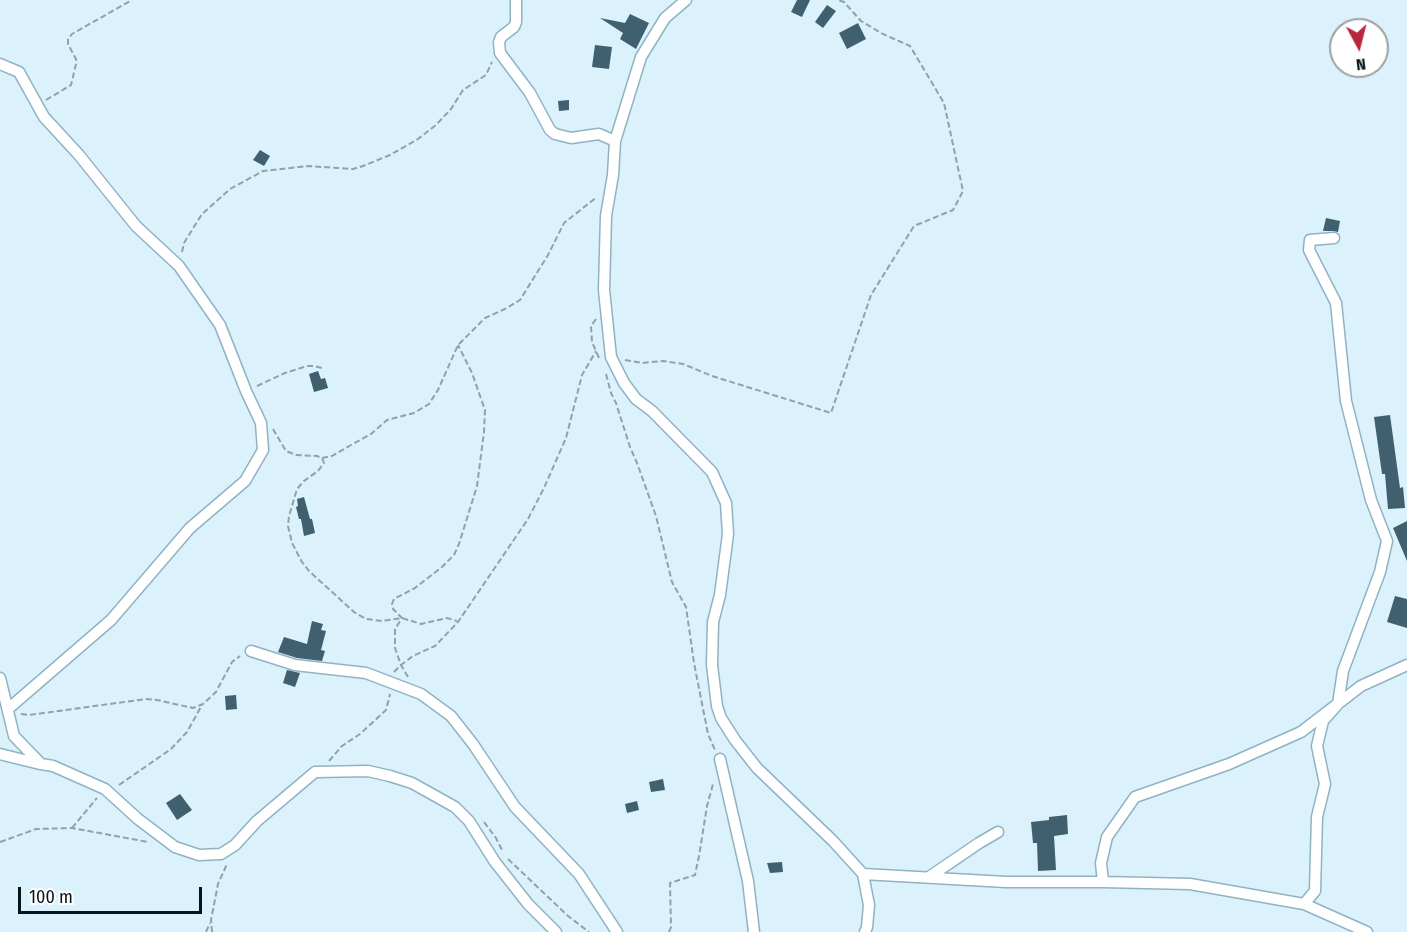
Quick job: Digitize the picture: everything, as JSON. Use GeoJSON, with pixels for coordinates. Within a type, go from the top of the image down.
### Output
{"type":"FeatureCollection","features":[{"type":"Feature","properties":{"kind":"street"},"geometry":{"type":"LineString","coordinates":[[516,0],[516,22],[514,27],[501,38],[500,53],[530,93],[550,130],[555,134],[571,138],[599,134],[615,141]]}},
{"type":"Feature","properties":{"kind":"street"},"geometry":{"type":"LineString","coordinates":[[686,0],[665,18],[641,57],[615,141],[613,175],[606,216],[605,360],[636,399],[652,411],[712,472],[726,503],[728,534],[720,595],[713,622],[712,665],[717,706],[721,718],[735,740],[757,768],[833,841],[863,874],[869,905],[865,932]]}},
{"type":"Feature","properties":{"kind":"street"},"geometry":{"type":"LineString","coordinates":[[0,64],[19,72],[44,117],[79,155],[136,226],[179,267],[220,325],[261,423],[263,450],[245,481],[190,528],[111,620],[8,709]]}},
{"type":"Feature","properties":{"kind":"street"},"geometry":{"type":"LineString","coordinates":[[1304,904],[1314,891],[1317,817],[1325,784],[1317,746],[1323,721],[1338,704],[1343,671],[1380,572],[1387,541],[1371,500],[1346,401],[1336,303],[1310,250],[1310,240],[1334,238]]}},
{"type":"Feature","properties":{"kind":"street"},"geometry":{"type":"LineString","coordinates":[[251,651],[295,665],[366,674],[421,694],[451,716],[473,744],[515,807],[579,874],[617,932]]}},
{"type":"Feature","properties":{"kind":"street"},"geometry":{"type":"LineString","coordinates":[[1103,882],[1101,863],[1107,837],[1135,797],[1229,764],[1300,732],[1361,686],[1407,665]]}},
{"type":"Feature","properties":{"kind":"street"},"geometry":{"type":"LineString","coordinates":[[0,678],[14,736],[41,764]]}},
{"type":"Feature","properties":{"kind":"street"},"geometry":{"type":"LineString","coordinates":[[0,754],[53,766],[105,789],[174,847],[199,855],[221,854],[235,844],[257,821],[315,772],[368,771],[412,783],[455,807],[469,821],[495,862],[556,932]]}},
{"type":"Feature","properties":{"kind":"street"},"geometry":{"type":"LineString","coordinates":[[720,759],[747,881],[754,932]]}},
{"type":"Feature","properties":{"kind":"street"},"geometry":{"type":"LineString","coordinates":[[929,877],[998,832]]}},
{"type":"Feature","properties":{"kind":"street"},"geometry":{"type":"LineString","coordinates":[[863,874],[1006,882],[1190,884],[1304,904],[1367,932]]}},
{"type":"Feature","properties":{"kind":"path"},"geometry":{"type":"LineString","coordinates":[[44,117],[45,100],[71,85],[76,58],[68,44],[68,39],[72,34],[132,0]]}},
{"type":"Feature","properties":{"kind":"path"},"geometry":{"type":"LineString","coordinates":[[605,360],[642,363],[663,361],[683,364],[712,376],[831,413],[871,295],[914,226],[953,210],[963,191],[944,103],[910,46],[880,33],[861,21],[844,2],[838,0]]}},
{"type":"Feature","properties":{"kind":"path"},"geometry":{"type":"LineString","coordinates":[[179,267],[183,243],[202,214],[230,189],[263,171],[308,166],[353,169],[390,154],[418,139],[436,125],[452,109],[463,90],[486,75],[500,53]]}},
{"type":"Feature","properties":{"kind":"path"},"geometry":{"type":"LineString","coordinates":[[270,425],[286,451],[296,455],[322,458],[332,456],[370,434],[387,420],[414,413],[429,404],[438,390],[458,345],[485,318],[520,300],[564,224],[602,194]]}},
{"type":"Feature","properties":{"kind":"path"},"geometry":{"type":"LineString","coordinates":[[596,317],[591,326],[592,342],[596,351],[605,360],[611,393],[656,516],[672,582],[686,607],[708,734],[720,759]]}},
{"type":"Feature","properties":{"kind":"path"},"geometry":{"type":"LineString","coordinates":[[402,618],[393,609],[394,599],[415,588],[454,555],[477,486],[485,410],[472,373],[458,345]]}},
{"type":"Feature","properties":{"kind":"path"},"geometry":{"type":"LineString","coordinates":[[315,772],[342,746],[360,734],[386,711],[390,690],[385,682],[401,664],[435,646],[458,621],[528,519],[566,438],[582,375],[596,351]]}},
{"type":"Feature","properties":{"kind":"path"},"geometry":{"type":"LineString","coordinates":[[246,391],[285,373],[307,366],[322,368]]}},
{"type":"Feature","properties":{"kind":"path"},"geometry":{"type":"LineString","coordinates":[[322,458],[324,463],[318,471],[297,489],[289,516],[288,526],[292,543],[309,571],[354,612],[366,619],[382,621],[402,618],[421,624],[447,618],[458,621]]}},
{"type":"Feature","properties":{"kind":"path"},"geometry":{"type":"LineString","coordinates":[[402,618],[394,629],[395,648],[401,664],[421,694]]}},
{"type":"Feature","properties":{"kind":"path"},"geometry":{"type":"LineString","coordinates":[[72,828],[105,789],[125,782],[171,748],[187,732],[203,704],[216,692],[232,662],[251,651]]}},
{"type":"Feature","properties":{"kind":"path"},"geometry":{"type":"LineString","coordinates":[[8,709],[17,714],[28,715],[146,699],[193,708],[203,704]]}},
{"type":"Feature","properties":{"kind":"path"},"geometry":{"type":"LineString","coordinates":[[669,932],[670,883],[694,874],[715,778]]}},
{"type":"Feature","properties":{"kind":"path"},"geometry":{"type":"LineString","coordinates":[[480,819],[486,824],[507,858],[568,916],[589,932]]}},
{"type":"Feature","properties":{"kind":"path"},"geometry":{"type":"LineString","coordinates":[[0,842],[36,829],[72,828],[152,843]]}},
{"type":"Feature","properties":{"kind":"path"},"geometry":{"type":"LineString","coordinates":[[206,932],[211,920],[218,884],[227,864]]}},
{"type":"Feature","properties":{"kind":"path"},"geometry":{"type":"LineString","coordinates":[[211,920],[212,932]]}},
{"type":"Feature","properties":{"kind":"building"},"geometry":{"type":"Polygon","coordinates":[[[797,0],[810,0],[802,17],[791,12],[797,0]]]}},
{"type":"Feature","properties":{"kind":"building"},"geometry":{"type":"Polygon","coordinates":[[[827,5],[836,11],[823,28],[815,22],[827,5]]]}},
{"type":"Feature","properties":{"kind":"building"},"geometry":{"type":"Polygon","coordinates":[[[630,14],[649,23],[636,49],[620,39],[623,33],[600,18],[625,23],[630,14]]]}},
{"type":"Feature","properties":{"kind":"building"},"geometry":{"type":"Polygon","coordinates":[[[858,23],[866,39],[847,49],[839,33],[858,23]]]}},
{"type":"Feature","properties":{"kind":"building"},"geometry":{"type":"Polygon","coordinates":[[[595,45],[612,47],[609,69],[592,67],[595,45]]]}},
{"type":"Feature","properties":{"kind":"building"},"geometry":{"type":"Polygon","coordinates":[[[569,100],[569,110],[559,111],[558,101],[569,100]]]}},
{"type":"Feature","properties":{"kind":"building"},"geometry":{"type":"Polygon","coordinates":[[[260,150],[270,156],[264,166],[253,160],[260,150]]]}},
{"type":"Feature","properties":{"kind":"building"},"geometry":{"type":"Polygon","coordinates":[[[1326,218],[1340,221],[1338,232],[1323,231],[1326,218]]]}},
{"type":"Feature","properties":{"kind":"building"},"geometry":{"type":"Polygon","coordinates":[[[318,371],[321,379],[325,378],[328,388],[314,392],[309,374],[318,371]]]}},
{"type":"Feature","properties":{"kind":"building"},"geometry":{"type":"Polygon","coordinates":[[[1390,415],[1405,508],[1388,509],[1385,474],[1382,474],[1374,417],[1390,415]]]}},
{"type":"Feature","properties":{"kind":"building"},"geometry":{"type":"Polygon","coordinates":[[[304,497],[315,533],[304,536],[296,507],[298,506],[297,499],[304,497]]]}},
{"type":"Feature","properties":{"kind":"building"},"geometry":{"type":"Polygon","coordinates":[[[1407,521],[1407,561],[1393,528],[1407,521]]]}},
{"type":"Feature","properties":{"kind":"building"},"geometry":{"type":"Polygon","coordinates":[[[1395,596],[1407,599],[1407,628],[1387,622],[1395,596]]]}},
{"type":"Feature","properties":{"kind":"building"},"geometry":{"type":"Polygon","coordinates":[[[312,621],[323,624],[321,630],[326,631],[321,650],[325,651],[322,661],[297,658],[278,652],[284,637],[307,644],[312,621]]]}},
{"type":"Feature","properties":{"kind":"building"},"geometry":{"type":"Polygon","coordinates":[[[287,670],[300,673],[295,687],[283,683],[287,670]]]}},
{"type":"Feature","properties":{"kind":"building"},"geometry":{"type":"Polygon","coordinates":[[[236,695],[237,709],[226,710],[225,696],[236,695]]]}},
{"type":"Feature","properties":{"kind":"building"},"geometry":{"type":"Polygon","coordinates":[[[663,779],[665,790],[651,792],[649,782],[663,779]]]}},
{"type":"Feature","properties":{"kind":"building"},"geometry":{"type":"Polygon","coordinates":[[[180,794],[192,810],[177,820],[166,803],[180,794]]]}},
{"type":"Feature","properties":{"kind":"building"},"geometry":{"type":"Polygon","coordinates":[[[637,801],[639,810],[627,813],[625,804],[637,801]]]}},
{"type":"Feature","properties":{"kind":"building"},"geometry":{"type":"Polygon","coordinates":[[[1067,815],[1068,834],[1054,836],[1056,870],[1038,871],[1037,843],[1033,843],[1031,822],[1067,815]]]}},
{"type":"Feature","properties":{"kind":"building"},"geometry":{"type":"Polygon","coordinates":[[[782,862],[783,872],[770,873],[767,863],[782,862]]]}}]}
